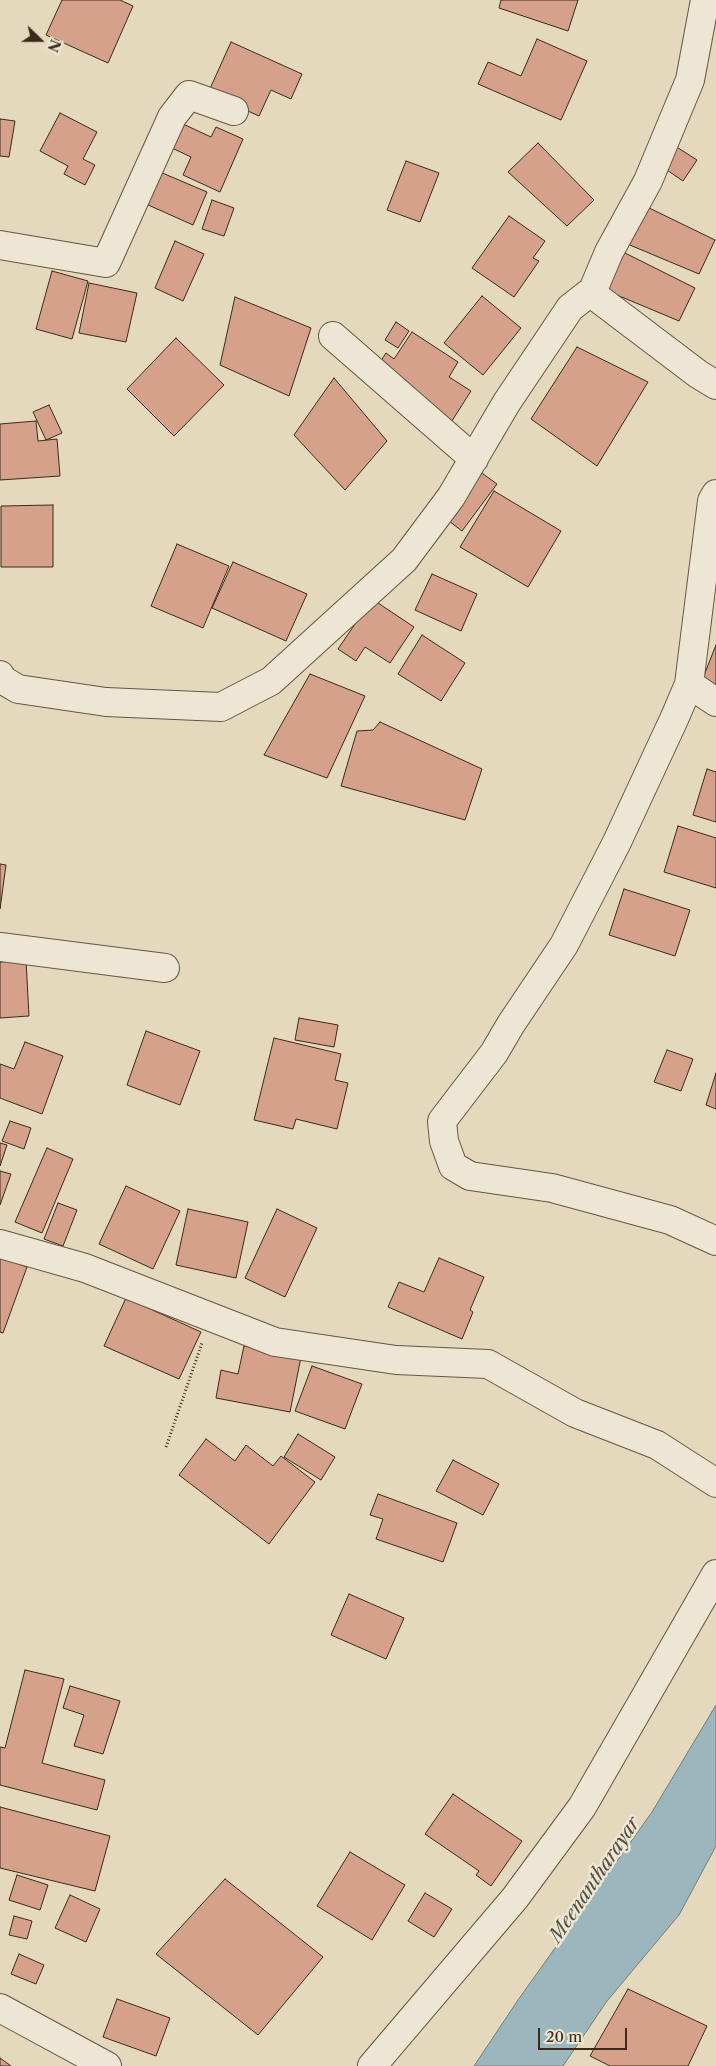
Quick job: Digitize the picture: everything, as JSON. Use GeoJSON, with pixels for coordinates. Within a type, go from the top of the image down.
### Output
{"type":"FeatureCollection","features":[{"type":"Feature","properties":{"kind":"street"},"geometry":{"type":"LineString","coordinates":[[1,678],[18,689],[106,702],[221,707],[271,681],[404,560],[451,497],[507,402],[570,308],[593,290],[609,252],[648,181],[690,80],[706,0]]}},
{"type":"Feature","properties":{"kind":"street"},"geometry":{"type":"LineString","coordinates":[[0,244],[106,263],[172,117],[189,95],[234,111]]}},
{"type":"Feature","properties":{"kind":"street"},"geometry":{"type":"LineString","coordinates":[[593,290],[599,299],[698,374],[716,385]]}},
{"type":"Feature","properties":{"kind":"street"},"geometry":{"type":"LineString","coordinates":[[333,336],[474,459]]}},
{"type":"Feature","properties":{"kind":"street"},"geometry":{"type":"LineString","coordinates":[[716,494],[712,501],[689,684],[617,842],[564,945],[511,1024],[494,1054],[442,1121],[444,1141],[453,1166],[470,1176],[552,1188],[670,1220],[716,1241]]}},
{"type":"Feature","properties":{"kind":"street"},"geometry":{"type":"LineString","coordinates":[[689,684],[716,702]]}},
{"type":"Feature","properties":{"kind":"street"},"geometry":{"type":"LineString","coordinates":[[0,947],[165,968]]}},
{"type":"Feature","properties":{"kind":"street"},"geometry":{"type":"LineString","coordinates":[[0,1244],[85,1268],[275,1342],[396,1360],[488,1364],[575,1412],[657,1445],[716,1483]]}},
{"type":"Feature","properties":{"kind":"street"},"geometry":{"type":"LineString","coordinates":[[372,2066],[515,1898],[582,1807],[716,1574]]}},
{"type":"Feature","properties":{"kind":"street"},"geometry":{"type":"LineString","coordinates":[[0,2008],[107,2066]]}},
{"type":"Feature","properties":{"kind":"path"},"geometry":{"type":"LineString","coordinates":[[166,1447],[211,1317]]}},
{"type":"Feature","properties":{"kind":"water"},"geometry":{"type":"Polygon","coordinates":[[[716,1705],[716,1846],[679,1915],[607,2001],[563,2066],[474,2066],[518,2000],[652,1812],[716,1705]]]}},
{"type":"Feature","properties":{"kind":"building"},"geometry":{"type":"Polygon","coordinates":[[[62,0],[120,0],[133,6],[108,63],[46,35],[62,0]]]}},
{"type":"Feature","properties":{"kind":"building"},"geometry":{"type":"Polygon","coordinates":[[[501,0],[578,0],[568,31],[499,8],[501,0]]]}},
{"type":"Feature","properties":{"kind":"building"},"geometry":{"type":"Polygon","coordinates":[[[537,39],[587,61],[561,120],[478,84],[488,62],[521,76],[537,39]]]}},
{"type":"Feature","properties":{"kind":"building"},"geometry":{"type":"Polygon","coordinates":[[[231,42],[302,74],[291,99],[271,90],[259,116],[208,93],[231,42]]]}},
{"type":"Feature","properties":{"kind":"building"},"geometry":{"type":"Polygon","coordinates":[[[60,113],[97,132],[83,159],[95,165],[85,185],[64,174],[68,166],[40,151],[60,113]]]}},
{"type":"Feature","properties":{"kind":"building"},"geometry":{"type":"Polygon","coordinates":[[[0,119],[15,121],[9,157],[0,156],[0,119]]]}},
{"type":"Feature","properties":{"kind":"building"},"geometry":{"type":"Polygon","coordinates":[[[183,124],[211,137],[216,127],[243,139],[220,192],[183,175],[191,157],[172,148],[183,124]]]}},
{"type":"Feature","properties":{"kind":"building"},"geometry":{"type":"Polygon","coordinates":[[[538,143],[594,200],[567,226],[508,172],[538,143]]]}},
{"type":"Feature","properties":{"kind":"building"},"geometry":{"type":"Polygon","coordinates":[[[675,146],[697,160],[683,181],[661,166],[675,146]]]}},
{"type":"Feature","properties":{"kind":"building"},"geometry":{"type":"Polygon","coordinates":[[[406,161],[439,173],[420,222],[387,210],[406,161]]]}},
{"type":"Feature","properties":{"kind":"building"},"geometry":{"type":"Polygon","coordinates":[[[160,172],[207,192],[193,225],[146,204],[160,172]]]}},
{"type":"Feature","properties":{"kind":"building"},"geometry":{"type":"Polygon","coordinates":[[[212,200],[234,208],[224,236],[202,229],[212,200]]]}},
{"type":"Feature","properties":{"kind":"building"},"geometry":{"type":"Polygon","coordinates":[[[643,205],[715,240],[699,274],[625,243],[643,205]]]}},
{"type":"Feature","properties":{"kind":"building"},"geometry":{"type":"Polygon","coordinates":[[[509,216],[545,241],[533,258],[539,261],[514,297],[472,268],[509,216]]]}},
{"type":"Feature","properties":{"kind":"building"},"geometry":{"type":"Polygon","coordinates":[[[175,241],[204,254],[183,301],[155,288],[175,241]]]}},
{"type":"Feature","properties":{"kind":"building"},"geometry":{"type":"Polygon","coordinates":[[[623,252],[695,288],[679,321],[605,290],[623,252]]]}},
{"type":"Feature","properties":{"kind":"building"},"geometry":{"type":"Polygon","coordinates":[[[52,271],[88,281],[72,339],[36,329],[52,271]]]}},
{"type":"Feature","properties":{"kind":"building"},"geometry":{"type":"Polygon","coordinates":[[[89,283],[137,293],[126,342],[79,333],[89,283]]]}},
{"type":"Feature","properties":{"kind":"building"},"geometry":{"type":"Polygon","coordinates":[[[482,296],[521,328],[483,375],[444,343],[482,296]]]}},
{"type":"Feature","properties":{"kind":"building"},"geometry":{"type":"Polygon","coordinates":[[[235,297],[311,328],[289,396],[220,365],[235,297]]]}},
{"type":"Feature","properties":{"kind":"building"},"geometry":{"type":"Polygon","coordinates":[[[396,322],[409,331],[398,348],[385,340],[396,322]]]}},
{"type":"Feature","properties":{"kind":"building"},"geometry":{"type":"Polygon","coordinates":[[[412,332],[458,362],[449,377],[471,391],[448,427],[371,376],[386,353],[394,359],[412,332]]]}},
{"type":"Feature","properties":{"kind":"building"},"geometry":{"type":"Polygon","coordinates":[[[176,338],[224,385],[174,436],[127,389],[176,338]]]}},
{"type":"Feature","properties":{"kind":"building"},"geometry":{"type":"Polygon","coordinates":[[[577,347],[648,382],[597,466],[531,419],[577,347]]]}},
{"type":"Feature","properties":{"kind":"building"},"geometry":{"type":"Polygon","coordinates":[[[334,378],[387,441],[345,490],[294,435],[334,378]]]}},
{"type":"Feature","properties":{"kind":"building"},"geometry":{"type":"Polygon","coordinates":[[[49,405],[62,433],[46,440],[33,412],[49,405]]]}},
{"type":"Feature","properties":{"kind":"building"},"geometry":{"type":"Polygon","coordinates":[[[36,421],[38,441],[57,439],[60,476],[0,480],[0,424],[36,421]]]}},
{"type":"Feature","properties":{"kind":"building"},"geometry":{"type":"Polygon","coordinates":[[[479,471],[497,484],[462,531],[445,518],[479,471]]]}},
{"type":"Feature","properties":{"kind":"building"},"geometry":{"type":"Polygon","coordinates":[[[494,491],[561,531],[528,587],[460,547],[494,491]]]}},
{"type":"Feature","properties":{"kind":"building"},"geometry":{"type":"Polygon","coordinates":[[[53,505],[53,567],[1,567],[1,506],[53,505]]]}},
{"type":"Feature","properties":{"kind":"building"},"geometry":{"type":"Polygon","coordinates":[[[177,544],[229,566],[203,628],[151,606],[177,544]]]}},
{"type":"Feature","properties":{"kind":"building"},"geometry":{"type":"Polygon","coordinates":[[[233,562],[307,594],[286,641],[212,608],[233,562]]]}},
{"type":"Feature","properties":{"kind":"building"},"geometry":{"type":"Polygon","coordinates":[[[432,574],[477,594],[461,631],[415,610],[432,574]]]}},
{"type":"Feature","properties":{"kind":"building"},"geometry":{"type":"Polygon","coordinates":[[[372,599],[414,627],[390,663],[365,647],[356,661],[338,649],[372,599]]]}},
{"type":"Feature","properties":{"kind":"building"},"geometry":{"type":"Polygon","coordinates":[[[422,635],[465,663],[441,701],[398,674],[422,635]]]}},
{"type":"Feature","properties":{"kind":"building"},"geometry":{"type":"Polygon","coordinates":[[[716,645],[716,688],[701,683],[716,645]]]}},
{"type":"Feature","properties":{"kind":"building"},"geometry":{"type":"Polygon","coordinates":[[[310,674],[365,696],[327,778],[264,755],[310,674]]]}},
{"type":"Feature","properties":{"kind":"building"},"geometry":{"type":"Polygon","coordinates":[[[380,722],[482,769],[465,820],[341,786],[357,731],[373,730],[380,722]]]}},
{"type":"Feature","properties":{"kind":"building"},"geometry":{"type":"Polygon","coordinates":[[[707,769],[716,772],[716,822],[693,815],[707,769]]]}},
{"type":"Feature","properties":{"kind":"building"},"geometry":{"type":"Polygon","coordinates":[[[678,826],[716,838],[716,888],[664,872],[678,826]]]}},
{"type":"Feature","properties":{"kind":"building"},"geometry":{"type":"Polygon","coordinates":[[[0,864],[6,865],[0,909],[0,864]]]}},
{"type":"Feature","properties":{"kind":"building"},"geometry":{"type":"Polygon","coordinates":[[[624,889],[690,910],[675,956],[609,935],[624,889]]]}},
{"type":"Feature","properties":{"kind":"building"},"geometry":{"type":"Polygon","coordinates":[[[26,960],[29,1016],[0,1018],[0,962],[26,960]]]}},
{"type":"Feature","properties":{"kind":"building"},"geometry":{"type":"Polygon","coordinates":[[[299,1018],[338,1025],[334,1047],[295,1040],[299,1018]]]}},
{"type":"Feature","properties":{"kind":"building"},"geometry":{"type":"Polygon","coordinates":[[[146,1031],[200,1051],[180,1105],[127,1085],[146,1031]]]}},
{"type":"Feature","properties":{"kind":"building"},"geometry":{"type":"Polygon","coordinates":[[[274,1038],[341,1054],[335,1080],[348,1083],[337,1129],[296,1119],[293,1129],[254,1120],[274,1038]]]}},
{"type":"Feature","properties":{"kind":"building"},"geometry":{"type":"Polygon","coordinates":[[[25,1042],[63,1056],[42,1114],[0,1098],[0,1064],[14,1069],[25,1042]]]}},
{"type":"Feature","properties":{"kind":"building"},"geometry":{"type":"Polygon","coordinates":[[[667,1050],[693,1059],[681,1091],[654,1082],[667,1050]]]}},
{"type":"Feature","properties":{"kind":"building"},"geometry":{"type":"Polygon","coordinates":[[[716,1073],[716,1109],[706,1105],[716,1073]]]}},
{"type":"Feature","properties":{"kind":"building"},"geometry":{"type":"Polygon","coordinates":[[[10,1121],[31,1128],[24,1149],[2,1141],[10,1121]]]}},
{"type":"Feature","properties":{"kind":"building"},"geometry":{"type":"Polygon","coordinates":[[[0,1143],[7,1145],[0,1166],[0,1143]]]}},
{"type":"Feature","properties":{"kind":"building"},"geometry":{"type":"Polygon","coordinates":[[[47,1148],[73,1159],[42,1233],[15,1222],[47,1148]]]}},
{"type":"Feature","properties":{"kind":"building"},"geometry":{"type":"Polygon","coordinates":[[[0,1171],[11,1174],[0,1205],[0,1171]]]}},
{"type":"Feature","properties":{"kind":"building"},"geometry":{"type":"Polygon","coordinates":[[[126,1186],[180,1211],[153,1269],[99,1244],[126,1186]]]}},
{"type":"Feature","properties":{"kind":"building"},"geometry":{"type":"Polygon","coordinates":[[[58,1203],[77,1210],[63,1246],[44,1239],[58,1203]]]}},
{"type":"Feature","properties":{"kind":"building"},"geometry":{"type":"Polygon","coordinates":[[[188,1209],[248,1222],[236,1278],[176,1265],[188,1209]]]}},
{"type":"Feature","properties":{"kind":"building"},"geometry":{"type":"Polygon","coordinates":[[[277,1209],[317,1228],[285,1297],[245,1278],[277,1209]]]}},
{"type":"Feature","properties":{"kind":"building"},"geometry":{"type":"Polygon","coordinates":[[[0,1257],[27,1267],[3,1333],[0,1332],[0,1257]]]}},
{"type":"Feature","properties":{"kind":"building"},"geometry":{"type":"Polygon","coordinates":[[[439,1258],[484,1277],[470,1310],[473,1312],[462,1339],[388,1307],[399,1282],[424,1292],[439,1258]]]}},
{"type":"Feature","properties":{"kind":"building"},"geometry":{"type":"Polygon","coordinates":[[[126,1298],[201,1332],[179,1379],[104,1346],[126,1298]]]}},
{"type":"Feature","properties":{"kind":"building"},"geometry":{"type":"Polygon","coordinates":[[[244,1346],[301,1357],[290,1412],[216,1398],[221,1370],[238,1374],[244,1346]]]}},
{"type":"Feature","properties":{"kind":"building"},"geometry":{"type":"Polygon","coordinates":[[[312,1366],[362,1384],[345,1429],[295,1411],[312,1366]]]}},
{"type":"Feature","properties":{"kind":"building"},"geometry":{"type":"Polygon","coordinates":[[[298,1434],[335,1457],[321,1480],[284,1457],[298,1434]]]}},
{"type":"Feature","properties":{"kind":"building"},"geometry":{"type":"Polygon","coordinates":[[[206,1439],[235,1461],[246,1445],[273,1466],[281,1456],[315,1482],[269,1544],[179,1475],[206,1439]]]}},
{"type":"Feature","properties":{"kind":"building"},"geometry":{"type":"Polygon","coordinates":[[[453,1460],[499,1484],[483,1515],[436,1491],[453,1460]]]}},
{"type":"Feature","properties":{"kind":"building"},"geometry":{"type":"Polygon","coordinates":[[[378,1494],[457,1523],[443,1562],[376,1539],[383,1519],[370,1515],[378,1494]]]}},
{"type":"Feature","properties":{"kind":"building"},"geometry":{"type":"Polygon","coordinates":[[[349,1594],[404,1618],[386,1659],[331,1635],[349,1594]]]}},
{"type":"Feature","properties":{"kind":"building"},"geometry":{"type":"Polygon","coordinates":[[[25,1670],[64,1679],[42,1763],[105,1780],[97,1810],[0,1785],[0,1747],[5,1748],[25,1670]]]}},
{"type":"Feature","properties":{"kind":"building"},"geometry":{"type":"Polygon","coordinates":[[[70,1686],[120,1701],[103,1754],[74,1746],[84,1715],[63,1708],[70,1686]]]}},
{"type":"Feature","properties":{"kind":"building"},"geometry":{"type":"Polygon","coordinates":[[[453,1794],[522,1841],[491,1886],[476,1875],[479,1871],[425,1834],[453,1794]]]}},
{"type":"Feature","properties":{"kind":"building"},"geometry":{"type":"Polygon","coordinates":[[[0,1807],[110,1836],[95,1891],[0,1868],[0,1807]]]}},
{"type":"Feature","properties":{"kind":"building"},"geometry":{"type":"Polygon","coordinates":[[[350,1852],[405,1885],[372,1940],[317,1906],[350,1852]]]}},
{"type":"Feature","properties":{"kind":"building"},"geometry":{"type":"Polygon","coordinates":[[[17,1875],[48,1885],[40,1910],[9,1900],[17,1875]]]}},
{"type":"Feature","properties":{"kind":"building"},"geometry":{"type":"Polygon","coordinates":[[[225,1879],[323,1957],[258,2035],[156,1954],[225,1879]]]}},
{"type":"Feature","properties":{"kind":"building"},"geometry":{"type":"Polygon","coordinates":[[[425,1893],[452,1909],[434,1937],[408,1921],[425,1893]]]}},
{"type":"Feature","properties":{"kind":"building"},"geometry":{"type":"Polygon","coordinates":[[[70,1895],[100,1909],[86,1942],[55,1928],[70,1895]]]}},
{"type":"Feature","properties":{"kind":"building"},"geometry":{"type":"Polygon","coordinates":[[[14,1916],[32,1921],[27,1939],[9,1935],[14,1916]]]}},
{"type":"Feature","properties":{"kind":"building"},"geometry":{"type":"Polygon","coordinates":[[[19,1954],[44,1965],[36,1984],[11,1974],[19,1954]]]}},
{"type":"Feature","properties":{"kind":"building"},"geometry":{"type":"Polygon","coordinates":[[[628,1989],[707,2026],[688,2066],[610,2066],[590,2056],[628,1989]]]}},
{"type":"Feature","properties":{"kind":"building"},"geometry":{"type":"Polygon","coordinates":[[[117,1999],[170,2018],[156,2056],[103,2037],[117,1999]]]}},
{"type":"Feature","properties":{"kind":"building"},"geometry":{"type":"Polygon","coordinates":[[[0,2058],[11,2066],[0,2066],[0,2058]]]}},
{"type":"Feature","properties":{"kind":"water label","name":"Meenantharayar"},"geometry":{"type":"Point","coordinates":[595,1880]}}]}
